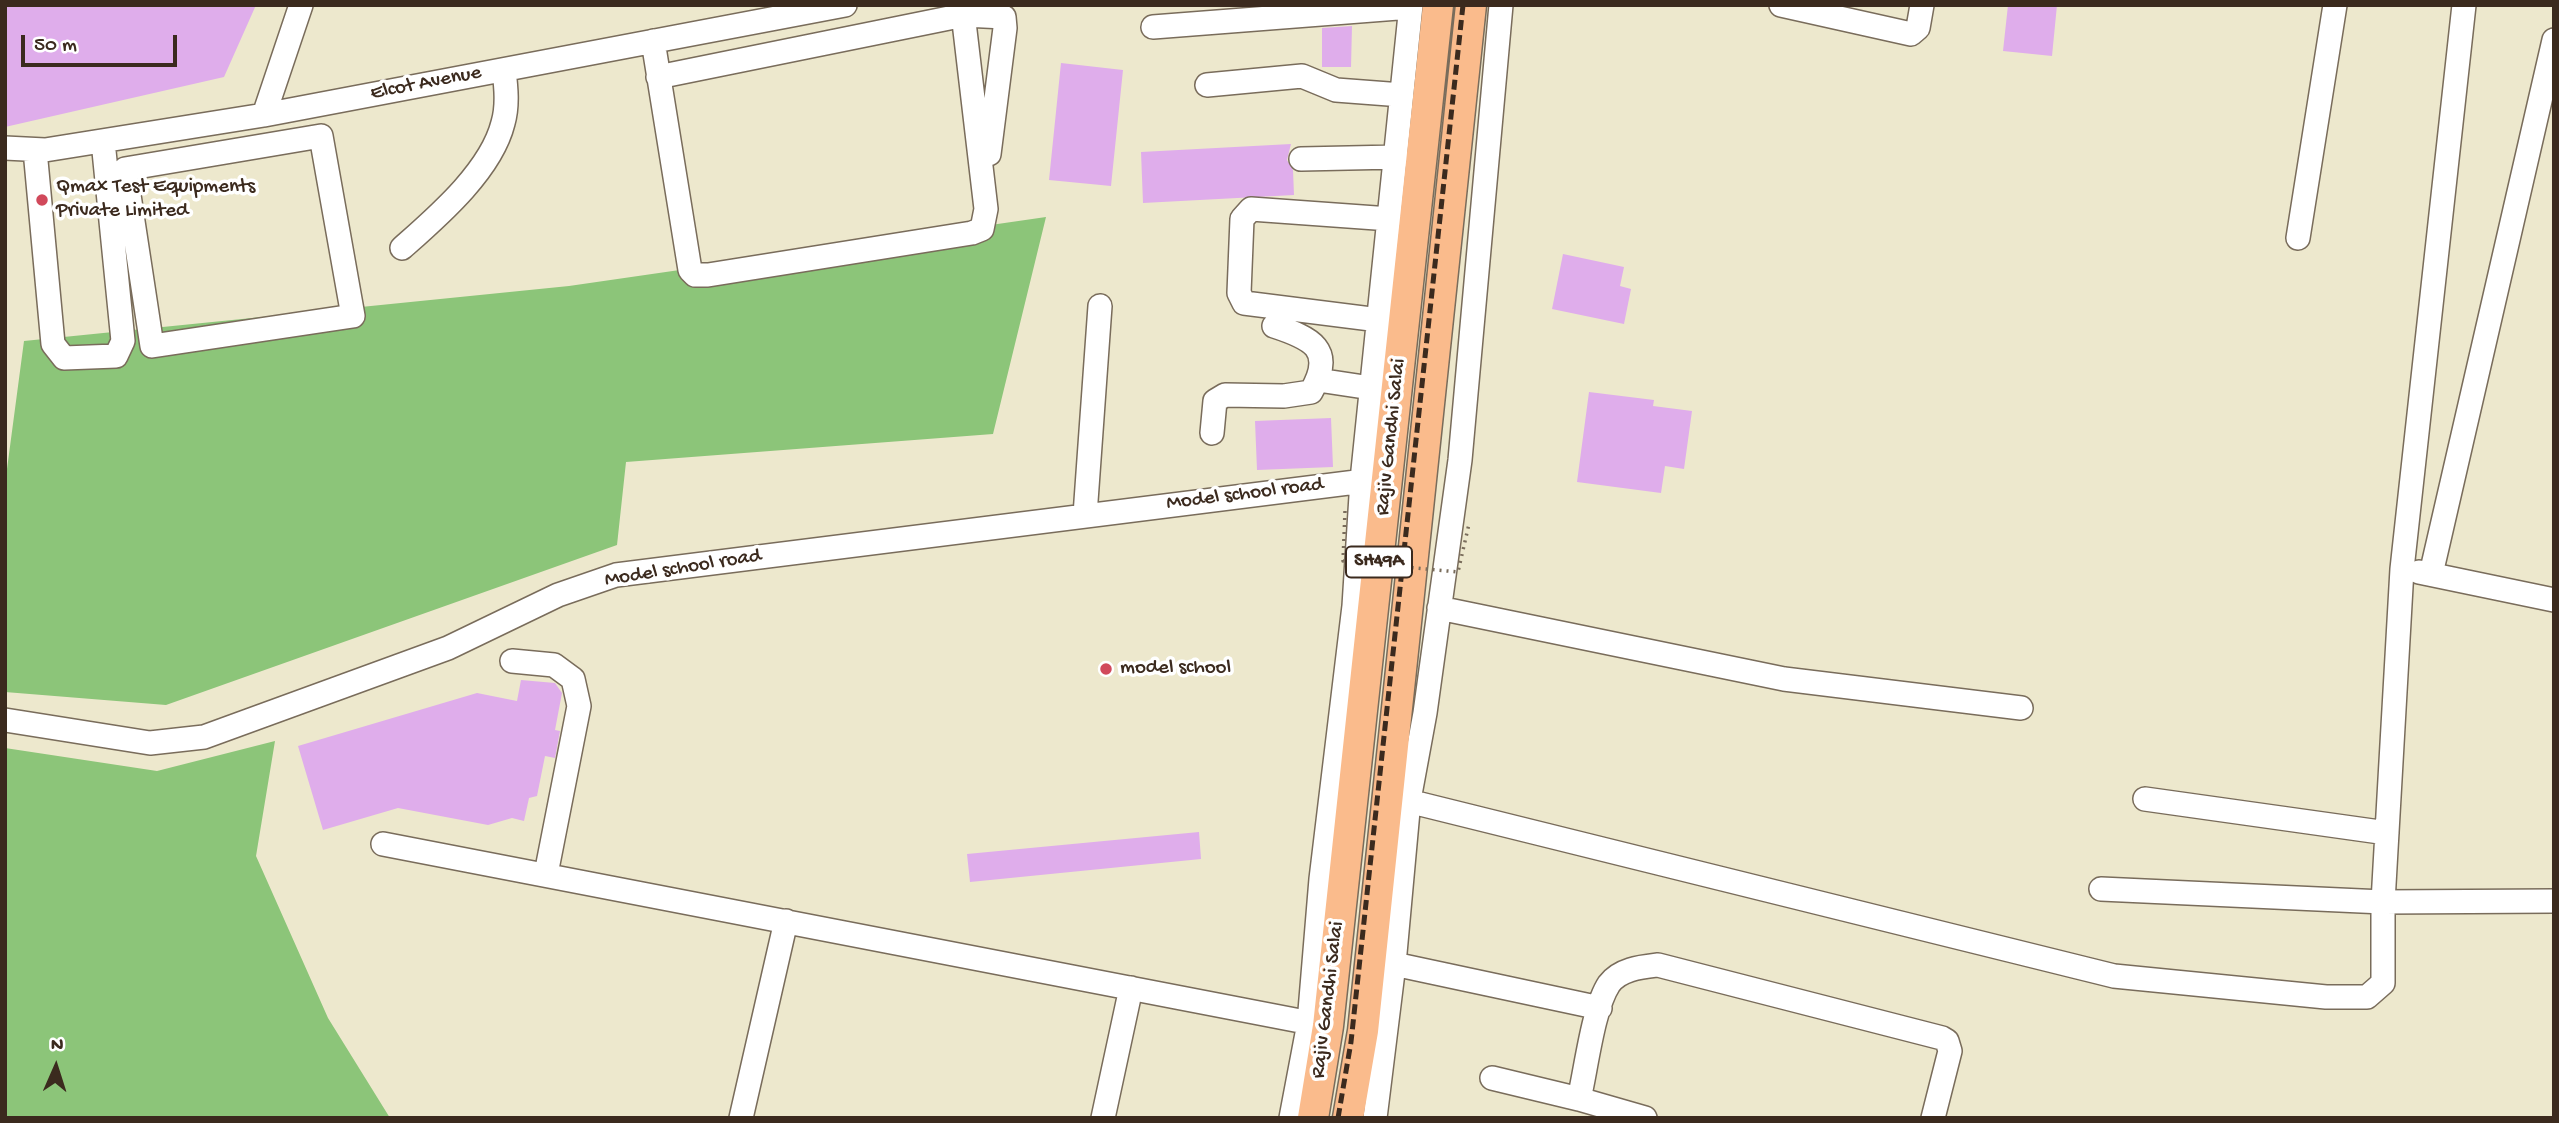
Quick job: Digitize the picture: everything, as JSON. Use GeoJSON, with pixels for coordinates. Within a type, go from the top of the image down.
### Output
{"type":"FeatureCollection","features":[{"type":"Feature","properties":{"kind":"main road","name":"Rajiv Gandhi Salai"},"geometry":{"type":"LineString","coordinates":[[1348,1118],[1398,798],[1432,374],[1471,5]]}},
{"type":"Feature","properties":{"kind":"main road","name":"Rajiv Gandhi Salai"},"geometry":{"type":"LineString","coordinates":[[1313,1118],[1318,1024],[1416,94],[1434,49],[1420,6]]}},
{"type":"Feature","properties":{"kind":"main road"},"geometry":{"type":"LineString","coordinates":[[1434,49],[1454,53],[1466,51]]}},
{"type":"Feature","properties":{"kind":"main road"},"geometry":{"type":"LineString","coordinates":[[1416,94],[1450,90],[1462,94]]}},
{"type":"Feature","properties":{"kind":"street"},"geometry":{"type":"LineString","coordinates":[[264,115],[301,5]]}},
{"type":"Feature","properties":{"kind":"street","name":"Elcot Avenue"},"geometry":{"type":"LineString","coordinates":[[5,148],[35,150],[264,115],[845,5]]}},
{"type":"Feature","properties":{"kind":"street"},"geometry":{"type":"LineString","coordinates":[[1375,1118],[1394,964],[1398,798],[1425,713],[1439,608],[1468,377],[1501,5]]}},
{"type":"Feature","properties":{"kind":"street"},"geometry":{"type":"LineString","coordinates":[[1781,5],[1911,34],[1918,28],[1922,5]]}},
{"type":"Feature","properties":{"kind":"street"},"geometry":{"type":"LineString","coordinates":[[2298,238],[2335,5]]}},
{"type":"Feature","properties":{"kind":"street"},"geometry":{"type":"LineString","coordinates":[[1398,798],[2114,976],[2326,997],[2367,997],[2383,983],[2383,902],[2402,569],[2464,5]]}},
{"type":"Feature","properties":{"kind":"street"},"geometry":{"type":"LineString","coordinates":[[1153,27],[1420,6],[1416,94],[1396,157],[1371,388],[1375,479]]}},
{"type":"Feature","properties":{"kind":"street"},"geometry":{"type":"LineString","coordinates":[[653,41],[690,270],[695,275],[972,233],[982,229],[984,189],[963,10]]}},
{"type":"Feature","properties":{"kind":"street"},"geometry":{"type":"LineString","coordinates":[[658,77],[963,10],[1004,17],[1005,28],[984,189]]}},
{"type":"Feature","properties":{"kind":"street"},"geometry":{"type":"LineString","coordinates":[[2431,574],[2554,40]]}},
{"type":"Feature","properties":{"kind":"street"},"geometry":{"type":"LineString","coordinates":[[402,248],[453,200],[493,147],[504,122],[507,95],[504,69]]}},
{"type":"Feature","properties":{"kind":"street"},"geometry":{"type":"LineString","coordinates":[[1207,85],[1302,76],[1336,90],[1416,94]]}},
{"type":"Feature","properties":{"kind":"street"},"geometry":{"type":"LineString","coordinates":[[217,122],[223,152]]}},
{"type":"Feature","properties":{"kind":"street"},"geometry":{"type":"LineString","coordinates":[[321,136],[353,316],[152,346],[125,169],[223,152],[321,136]]}},
{"type":"Feature","properties":{"kind":"street"},"geometry":{"type":"LineString","coordinates":[[35,150],[53,344],[64,358],[117,356],[123,341],[103,141]]}},
{"type":"Feature","properties":{"kind":"street"},"geometry":{"type":"LineString","coordinates":[[1301,159],[1396,157]]}},
{"type":"Feature","properties":{"kind":"street"},"geometry":{"type":"LineString","coordinates":[[1379,320],[1244,303],[1239,293],[1242,219],[1251,209],[1390,219]]}},
{"type":"Feature","properties":{"kind":"street"},"geometry":{"type":"LineString","coordinates":[[1085,515],[1100,306]]}},
{"type":"Feature","properties":{"kind":"street"},"geometry":{"type":"LineString","coordinates":[[1212,433],[1215,401],[1224,395],[1311,392],[1318,380],[1320,361],[1317,346],[1306,336],[1274,326]]}},
{"type":"Feature","properties":{"kind":"street"},"geometry":{"type":"LineString","coordinates":[[1432,374],[1468,377]]}},
{"type":"Feature","properties":{"kind":"street"},"geometry":{"type":"LineString","coordinates":[[1318,380],[1371,388]]}},
{"type":"Feature","properties":{"kind":"street","name":"Model school road"},"geometry":{"type":"LineString","coordinates":[[5,720],[150,743],[204,737],[448,648],[558,595],[616,575],[1375,479]]}},
{"type":"Feature","properties":{"kind":"street"},"geometry":{"type":"LineString","coordinates":[[2402,569],[2554,600]]}},
{"type":"Feature","properties":{"kind":"street"},"geometry":{"type":"LineString","coordinates":[[1439,608],[1784,679],[2021,708]]}},
{"type":"Feature","properties":{"kind":"street"},"geometry":{"type":"LineString","coordinates":[[512,661],[554,664],[573,679],[579,706],[546,874]]}},
{"type":"Feature","properties":{"kind":"street"},"geometry":{"type":"LineString","coordinates":[[2145,799],[2387,833]]}},
{"type":"Feature","properties":{"kind":"street"},"geometry":{"type":"LineString","coordinates":[[383,844],[1318,1024],[1292,1118]]}},
{"type":"Feature","properties":{"kind":"street"},"geometry":{"type":"LineString","coordinates":[[2101,889],[2383,902],[2554,901]]}},
{"type":"Feature","properties":{"kind":"street"},"geometry":{"type":"LineString","coordinates":[[741,1118],[786,921]]}},
{"type":"Feature","properties":{"kind":"street"},"geometry":{"type":"LineString","coordinates":[[1394,964],[1600,1008]]}},
{"type":"Feature","properties":{"kind":"street"},"geometry":{"type":"LineString","coordinates":[[1579,1099],[1600,1008],[1609,984],[1620,974],[1658,965],[1942,1038],[1947,1041],[1950,1051],[1933,1118]]}},
{"type":"Feature","properties":{"kind":"street"},"geometry":{"type":"LineString","coordinates":[[1102,1118],[1131,988]]}},
{"type":"Feature","properties":{"kind":"street"},"geometry":{"type":"LineString","coordinates":[[1492,1078],[1645,1118]]}},
{"type":"Feature","properties":{"kind":"path"},"geometry":{"type":"LineString","coordinates":[[1345,511],[1343,561],[1458,572],[1469,524]]}},
{"type":"Feature","properties":{"kind":"green space"},"geometry":{"type":"Polygon","coordinates":[[[1046,217],[993,434],[626,462],[617,545],[166,705],[5,692],[5,484],[24,341],[569,286],[1046,217]]]}},
{"type":"Feature","properties":{"kind":"green space"},"geometry":{"type":"Polygon","coordinates":[[[275,741],[256,856],[328,1018],[390,1118],[5,1118],[5,748],[157,771],[275,741]]]}},
{"type":"Feature","properties":{"kind":"building"},"geometry":{"type":"Polygon","coordinates":[[[5,5],[256,5],[224,77],[5,127],[5,5]]]}},
{"type":"Feature","properties":{"kind":"building"},"geometry":{"type":"Polygon","coordinates":[[[2008,5],[2057,5],[2052,56],[2003,51],[2008,5]]]}},
{"type":"Feature","properties":{"kind":"building"},"geometry":{"type":"Polygon","coordinates":[[[1352,26],[1351,67],[1322,67],[1322,28],[1352,26]]]}},
{"type":"Feature","properties":{"kind":"building"},"geometry":{"type":"Polygon","coordinates":[[[1061,63],[1123,70],[1111,186],[1049,180],[1061,63]]]}},
{"type":"Feature","properties":{"kind":"building"},"geometry":{"type":"Polygon","coordinates":[[[1291,144],[1287,160],[1293,170],[1294,195],[1143,203],[1141,152],[1291,144]]]}},
{"type":"Feature","properties":{"kind":"building"},"geometry":{"type":"Polygon","coordinates":[[[1563,254],[1624,267],[1620,286],[1631,289],[1624,324],[1552,309],[1563,254]]]}},
{"type":"Feature","properties":{"kind":"building"},"geometry":{"type":"Polygon","coordinates":[[[1589,392],[1654,400],[1653,406],[1692,411],[1684,469],[1665,466],[1661,493],[1577,482],[1589,392]]]}},
{"type":"Feature","properties":{"kind":"building"},"geometry":{"type":"Polygon","coordinates":[[[1331,418],[1333,467],[1257,470],[1255,421],[1331,418]]]}},
{"type":"Feature","properties":{"kind":"building"},"geometry":{"type":"Polygon","coordinates":[[[521,680],[555,683],[562,693],[555,730],[560,731],[555,758],[545,756],[537,796],[529,798],[524,821],[512,818],[488,825],[398,808],[323,830],[298,746],[477,693],[517,701],[521,680]]]}},
{"type":"Feature","properties":{"kind":"building"},"geometry":{"type":"Polygon","coordinates":[[[1199,832],[1201,859],[970,882],[967,854],[1199,832]]]}},
{"type":"Feature","properties":{"kind":"railway"},"geometry":{"type":"LineString","coordinates":[[1338,1118],[1351,1042],[1463,5]]}},
{"type":"Feature","properties":{"kind":"place","name":"Qmax Test Equipments Private Limited"},"geometry":{"type":"Point","coordinates":[42,200]}},
{"type":"Feature","properties":{"kind":"place","name":"model school"},"geometry":{"type":"Point","coordinates":[1106,669]}}]}
